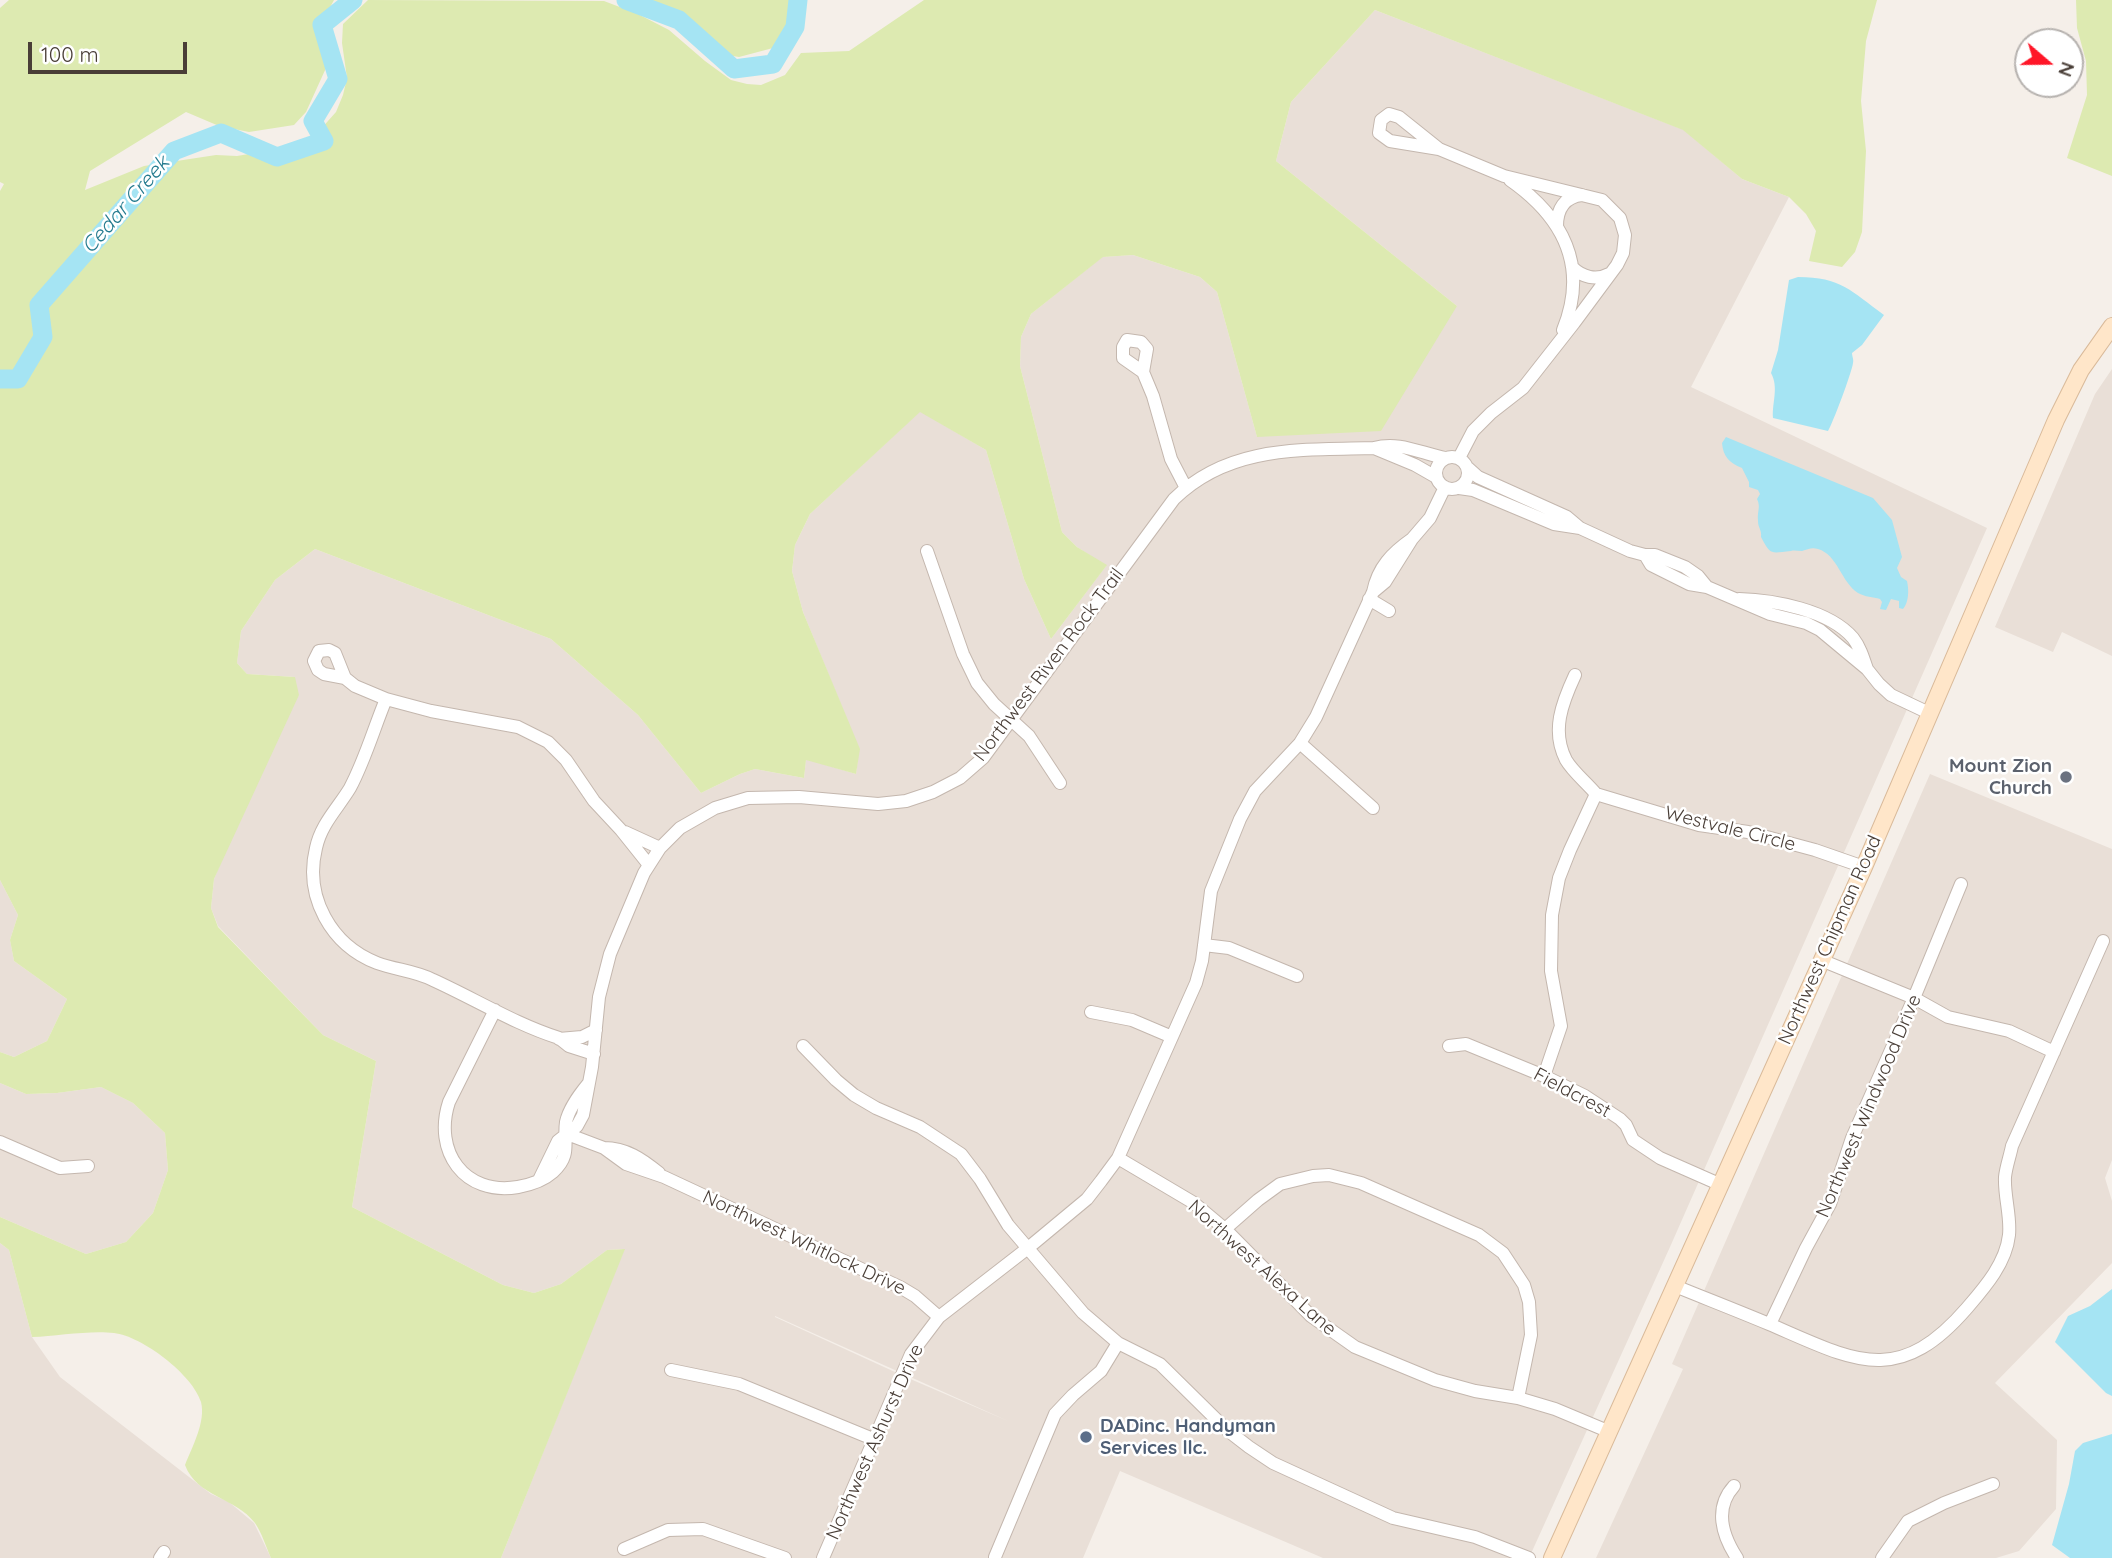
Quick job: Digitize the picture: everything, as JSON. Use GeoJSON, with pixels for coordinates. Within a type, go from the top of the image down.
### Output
{"type":"FeatureCollection","features":[{"type":"Feature","properties":{"kind":"main road","name":"Northwest Chipman Road"},"geometry":{"type":"LineString","coordinates":[[1552,1558],[1864,867],[2056,420],[2081,370],[2112,326]]}},
{"type":"Feature","properties":{"kind":"street"},"geometry":{"type":"LineString","coordinates":[[1439,149],[1504,176],[1586,195],[1610,206],[1624,227],[1623,253],[1558,343],[1523,388],[1473,431],[1463,463],[1468,478],[1459,488]]}},
{"type":"Feature","properties":{"kind":"street"},"geometry":{"type":"LineString","coordinates":[[1504,176],[1532,196],[1558,226],[1566,243],[1572,267],[1571,305],[1558,343]]}},
{"type":"Feature","properties":{"kind":"street"},"geometry":{"type":"LineString","coordinates":[[1558,226],[1558,211],[1566,201],[1571,197],[1586,195]]}},
{"type":"Feature","properties":{"kind":"street"},"geometry":{"type":"LineString","coordinates":[[1572,267],[1593,278],[1609,274]]}},
{"type":"Feature","properties":{"kind":"street"},"geometry":{"type":"LineString","coordinates":[[1143,372],[1153,396],[1171,459],[1185,488]]}},
{"type":"Feature","properties":{"kind":"street","name":"Northwest Riven Rock Trail"},"geometry":{"type":"LineString","coordinates":[[567,1133],[577,1126],[583,1115],[594,1054],[603,975],[633,897],[649,866],[660,848],[680,828],[715,808],[748,797],[799,797],[878,804],[906,801],[933,792],[960,778],[983,758],[1163,513],[1185,488],[1214,469],[1247,456],[1396,445],[1463,463]]}},
{"type":"Feature","properties":{"kind":"street","name":"Northwest Riven Rock Trail"},"geometry":{"type":"LineString","coordinates":[[1374,448],[1415,465],[1436,477],[1445,488]]}},
{"type":"Feature","properties":{"kind":"street"},"geometry":{"type":"LineString","coordinates":[[1436,477],[1437,466],[1445,458]]}},
{"type":"Feature","properties":{"kind":"street"},"geometry":{"type":"LineString","coordinates":[[1463,463],[1478,477],[1567,517],[1580,528]]}},
{"type":"Feature","properties":{"kind":"street"},"geometry":{"type":"LineString","coordinates":[[1445,488],[1473,490],[1553,524],[1580,528],[1645,555],[1655,555],[1685,567],[1707,587],[1734,598],[1760,599],[1817,615],[1841,627],[1852,638],[1862,652],[1867,669],[1878,684],[1891,695],[1929,713]]}},
{"type":"Feature","properties":{"kind":"street","name":"Northwest Ashurst Drive"},"geometry":{"type":"LineString","coordinates":[[824,1558],[911,1354],[939,1317],[1087,1199],[1118,1158],[1196,983],[1211,891],[1246,805],[1276,766],[1300,743],[1316,717],[1371,596],[1376,576],[1391,554],[1412,539],[1430,517],[1445,488]]}},
{"type":"Feature","properties":{"kind":"street"},"geometry":{"type":"LineString","coordinates":[[927,551],[971,672],[985,694],[1029,736],[1060,783]]}},
{"type":"Feature","properties":{"kind":"street"},"geometry":{"type":"LineString","coordinates":[[1371,596],[1389,611]]}},
{"type":"Feature","properties":{"kind":"street"},"geometry":{"type":"LineString","coordinates":[[1544,1076],[1561,1026],[1551,971],[1552,915],[1559,878],[1596,794],[1567,761],[1559,739],[1558,721],[1564,698],[1575,675]]}},
{"type":"Feature","properties":{"kind":"street"},"geometry":{"type":"LineString","coordinates":[[345,678],[355,686],[386,699],[419,709],[518,727],[548,742],[566,760],[594,801],[649,866]]}},
{"type":"Feature","properties":{"kind":"street"},"geometry":{"type":"LineString","coordinates":[[386,699],[350,787],[323,828],[316,848],[314,869],[318,901],[324,918],[338,937],[356,954],[381,965],[426,976],[558,1038],[569,1046],[594,1054]]}},
{"type":"Feature","properties":{"kind":"street"},"geometry":{"type":"LineString","coordinates":[[1300,743],[1373,808]]}},
{"type":"Feature","properties":{"kind":"street","name":"Westvale Circle"},"geometry":{"type":"LineString","coordinates":[[1596,794],[1699,825],[1748,832],[1815,850],[1864,867]]}},
{"type":"Feature","properties":{"kind":"street"},"geometry":{"type":"LineString","coordinates":[[621,830],[660,848]]}},
{"type":"Feature","properties":{"kind":"street","name":"Northwest Windwood Drive"},"geometry":{"type":"LineString","coordinates":[[1770,1324],[1805,1248],[1830,1204],[1852,1138],[1961,884]]}},
{"type":"Feature","properties":{"kind":"street"},"geometry":{"type":"LineString","coordinates":[[1675,1286],[1770,1324],[1823,1349],[1864,1360],[1893,1360],[1923,1348],[1949,1328],[1983,1290],[2001,1263],[2009,1235],[2005,1178],[2012,1146],[2104,940]]}},
{"type":"Feature","properties":{"kind":"street"},"geometry":{"type":"LineString","coordinates":[[1204,945],[1229,948],[1297,976]]}},
{"type":"Feature","properties":{"kind":"street"},"geometry":{"type":"LineString","coordinates":[[1821,960],[1914,998],[1948,1017],[2009,1031],[2054,1052]]}},
{"type":"Feature","properties":{"kind":"street"},"geometry":{"type":"LineString","coordinates":[[495,1010],[445,1114],[445,1141],[454,1163],[481,1184],[512,1188],[539,1180],[553,1172],[568,1146],[567,1133]]}},
{"type":"Feature","properties":{"kind":"street"},"geometry":{"type":"LineString","coordinates":[[1091,1012],[1132,1020],[1172,1037]]}},
{"type":"Feature","properties":{"kind":"street"},"geometry":{"type":"LineString","coordinates":[[558,1038],[582,1037],[596,1030]]}},
{"type":"Feature","properties":{"kind":"street","name":"Fieldcrest"},"geometry":{"type":"LineString","coordinates":[[1449,1045],[1466,1044],[1544,1076],[1602,1106],[1626,1125],[1633,1140],[1660,1158],[1719,1184]]}},
{"type":"Feature","properties":{"kind":"street"},"geometry":{"type":"LineString","coordinates":[[803,1046],[854,1095],[920,1127],[961,1154],[1008,1225],[1083,1313],[1118,1343],[1160,1364],[1227,1430],[1273,1463],[1393,1518],[1475,1537],[1529,1558]]}},
{"type":"Feature","properties":{"kind":"street","name":"Northwest Whitlock Drive"},"geometry":{"type":"LineString","coordinates":[[567,1133],[604,1148],[626,1164],[664,1177],[900,1287],[939,1317]]}},
{"type":"Feature","properties":{"kind":"street"},"geometry":{"type":"LineString","coordinates":[[0,1142],[60,1168],[88,1166]]}},
{"type":"Feature","properties":{"kind":"street","name":"Northwest Alexa Lane"},"geometry":{"type":"LineString","coordinates":[[1118,1158],[1194,1203],[1225,1229],[1311,1316],[1339,1338],[1435,1380],[1475,1391],[1518,1398],[1555,1409],[1610,1432]]}},
{"type":"Feature","properties":{"kind":"street"},"geometry":{"type":"LineString","coordinates":[[1225,1229],[1280,1184],[1329,1175],[1361,1183],[1479,1235],[1503,1253],[1524,1285],[1529,1302],[1531,1335],[1518,1398]]}},
{"type":"Feature","properties":{"kind":"street"},"geometry":{"type":"LineString","coordinates":[[995,1557],[1055,1415],[1101,1371],[1118,1343]]}},
{"type":"Feature","properties":{"kind":"street"},"geometry":{"type":"LineString","coordinates":[[671,1370],[739,1384],[873,1439]]}},
{"type":"Feature","properties":{"kind":"street"},"geometry":{"type":"LineString","coordinates":[[1882,1558],[1908,1521],[1944,1503],[1993,1484]]}},
{"type":"Feature","properties":{"kind":"street"},"geometry":{"type":"LineString","coordinates":[[1734,1486],[1724,1497],[1721,1522],[1728,1545],[1738,1558]]}},
{"type":"Feature","properties":{"kind":"street"},"geometry":{"type":"LineString","coordinates":[[624,1549],[668,1530],[703,1529],[785,1558]]}},
{"type":"Feature","properties":{"kind":"shaded area"},"geometry":{"type":"Polygon","coordinates":[[[1375,10],[1684,130],[1742,179],[1789,197],[1691,387],[1987,528],[1670,1247],[1529,1558],[1323,1558],[1120,1471],[1083,1558],[501,1558],[624,1249],[607,1250],[561,1284],[534,1293],[503,1285],[352,1207],[376,1061],[323,1035],[218,926],[211,908],[214,879],[295,677],[247,674],[237,663],[241,631],[275,580],[315,549],[551,639],[638,715],[701,793],[755,769],[804,778],[806,759],[856,774],[859,749],[803,612],[792,571],[795,545],[810,514],[920,411],[986,450],[1024,579],[1051,639],[1106,566],[1077,547],[1062,532],[1020,366],[1021,337],[1031,314],[1102,257],[1133,255],[1200,277],[1217,292],[1257,437],[1457,306],[1276,161],[1291,102],[1375,10]],[[775,1316],[908,1378],[1008,1421],[775,1316]]]}},
{"type":"Feature","properties":{"kind":"shaded area"},"geometry":{"type":"Polygon","coordinates":[[[2112,369],[2112,656],[2062,632],[2053,652],[1995,627],[2095,394],[2112,369]]]}},
{"type":"Feature","properties":{"kind":"shaded area"},"geometry":{"type":"Polygon","coordinates":[[[1930,774],[2112,849],[2112,1160],[2105,1178],[2112,1201],[2112,1263],[1995,1383],[2057,1440],[2056,1509],[2019,1551],[1996,1558],[1596,1558],[1683,1369],[1672,1364],[1930,774]]]}},
{"type":"Feature","properties":{"kind":"shaded area"},"geometry":{"type":"Polygon","coordinates":[[[0,880],[18,915],[10,940],[14,961],[67,999],[47,1041],[14,1057],[0,1052],[0,880]]]}},
{"type":"Feature","properties":{"kind":"shaded area"},"geometry":{"type":"Polygon","coordinates":[[[0,1083],[26,1094],[101,1087],[133,1103],[165,1133],[168,1170],[153,1213],[126,1242],[86,1254],[0,1217],[0,1083]]]}},
{"type":"Feature","properties":{"kind":"shaded area"},"geometry":{"type":"Polygon","coordinates":[[[0,1243],[9,1250],[32,1337],[60,1377],[211,1494],[229,1502],[254,1523],[271,1558],[0,1558],[0,1243]]]}},
{"type":"Feature","properties":{"kind":"green space"},"geometry":{"type":"Polygon","coordinates":[[[9,0],[334,0],[328,11],[324,49],[326,68],[306,112],[294,125],[249,132],[219,126],[186,112],[90,171],[85,190],[144,166],[216,155],[237,156],[311,140],[336,112],[343,95],[347,78],[342,43],[343,24],[368,0],[604,1],[669,30],[731,80],[761,85],[785,75],[801,53],[849,51],[924,0],[1877,0],[1866,41],[1861,101],[1866,151],[1862,232],[1855,252],[1842,267],[1809,261],[1816,231],[1806,214],[1789,197],[1742,179],[1683,130],[1375,10],[1291,102],[1276,161],[1457,306],[1381,431],[1257,437],[1217,292],[1200,277],[1133,255],[1103,257],[1031,314],[1021,337],[1020,366],[1062,532],[1077,547],[1107,565],[1051,639],[1024,579],[986,450],[920,412],[810,514],[795,545],[792,571],[803,612],[860,749],[856,774],[806,760],[804,778],[755,769],[701,793],[638,715],[551,639],[315,549],[275,580],[241,631],[237,663],[247,674],[295,677],[299,695],[214,879],[211,908],[218,927],[323,1035],[376,1061],[352,1207],[503,1285],[534,1293],[561,1284],[607,1250],[625,1249],[501,1558],[271,1558],[255,1523],[247,1514],[198,1484],[185,1465],[202,1418],[201,1402],[188,1380],[165,1358],[125,1336],[95,1332],[32,1337],[9,1250],[0,1243],[0,1217],[86,1254],[126,1242],[153,1213],[168,1170],[165,1133],[133,1103],[101,1087],[26,1094],[0,1083],[0,1052],[14,1057],[47,1041],[67,999],[14,961],[10,940],[18,915],[0,880],[0,191],[4,184],[0,182],[0,8],[9,0]]]}},
{"type":"Feature","properties":{"kind":"green space"},"geometry":{"type":"Polygon","coordinates":[[[643,0],[804,0],[786,34],[773,48],[739,57],[727,55],[683,17],[643,0]]]}},
{"type":"Feature","properties":{"kind":"green space"},"geometry":{"type":"Polygon","coordinates":[[[2076,0],[2112,0],[2112,176],[2067,158],[2087,95],[2084,28],[2077,28],[2076,0]]]}},
{"type":"Feature","properties":{"kind":"water"},"geometry":{"type":"Polygon","coordinates":[[[1798,277],[1825,280],[1845,287],[1884,315],[1862,345],[1852,353],[1852,368],[1828,431],[1773,418],[1775,390],[1771,373],[1778,350],[1789,280],[1798,277]]]}},
{"type":"Feature","properties":{"kind":"water"},"geometry":{"type":"Polygon","coordinates":[[[1726,437],[1873,498],[1892,520],[1902,557],[1897,568],[1901,577],[1907,581],[1908,592],[1903,609],[1899,608],[1899,601],[1891,599],[1886,610],[1880,609],[1880,599],[1858,593],[1825,552],[1812,548],[1772,552],[1761,537],[1758,523],[1757,499],[1760,494],[1758,490],[1749,487],[1742,468],[1725,455],[1722,443],[1726,437]]]}},
{"type":"Feature","properties":{"kind":"water"},"geometry":{"type":"Polygon","coordinates":[[[2112,1289],[2112,1396],[2055,1342],[2068,1316],[2090,1306],[2112,1289]]]}},
{"type":"Feature","properties":{"kind":"water"},"geometry":{"type":"Polygon","coordinates":[[[2112,1434],[2112,1558],[2070,1558],[2052,1545],[2075,1451],[2083,1443],[2112,1434]]]}},
{"type":"Feature","properties":{"kind":"waterway","name":"Cedar Creek"},"geometry":{"type":"LineString","coordinates":[[0,379],[18,379],[43,337],[39,305],[174,151],[221,133],[277,157],[324,141],[313,121],[338,79],[322,25],[353,0]]}},
{"type":"Feature","properties":{"kind":"waterway","name":"Cedar Creek"},"geometry":{"type":"LineString","coordinates":[[626,0],[679,20],[734,69],[773,64],[795,27],[798,0]]}},
{"type":"Feature","properties":{"kind":"place","name":"Mount Zion Church"},"geometry":{"type":"Point","coordinates":[2066,777]}},
{"type":"Feature","properties":{"kind":"place","name":"DADinc. Handyman Services llc."},"geometry":{"type":"Point","coordinates":[1086,1437]}}]}
